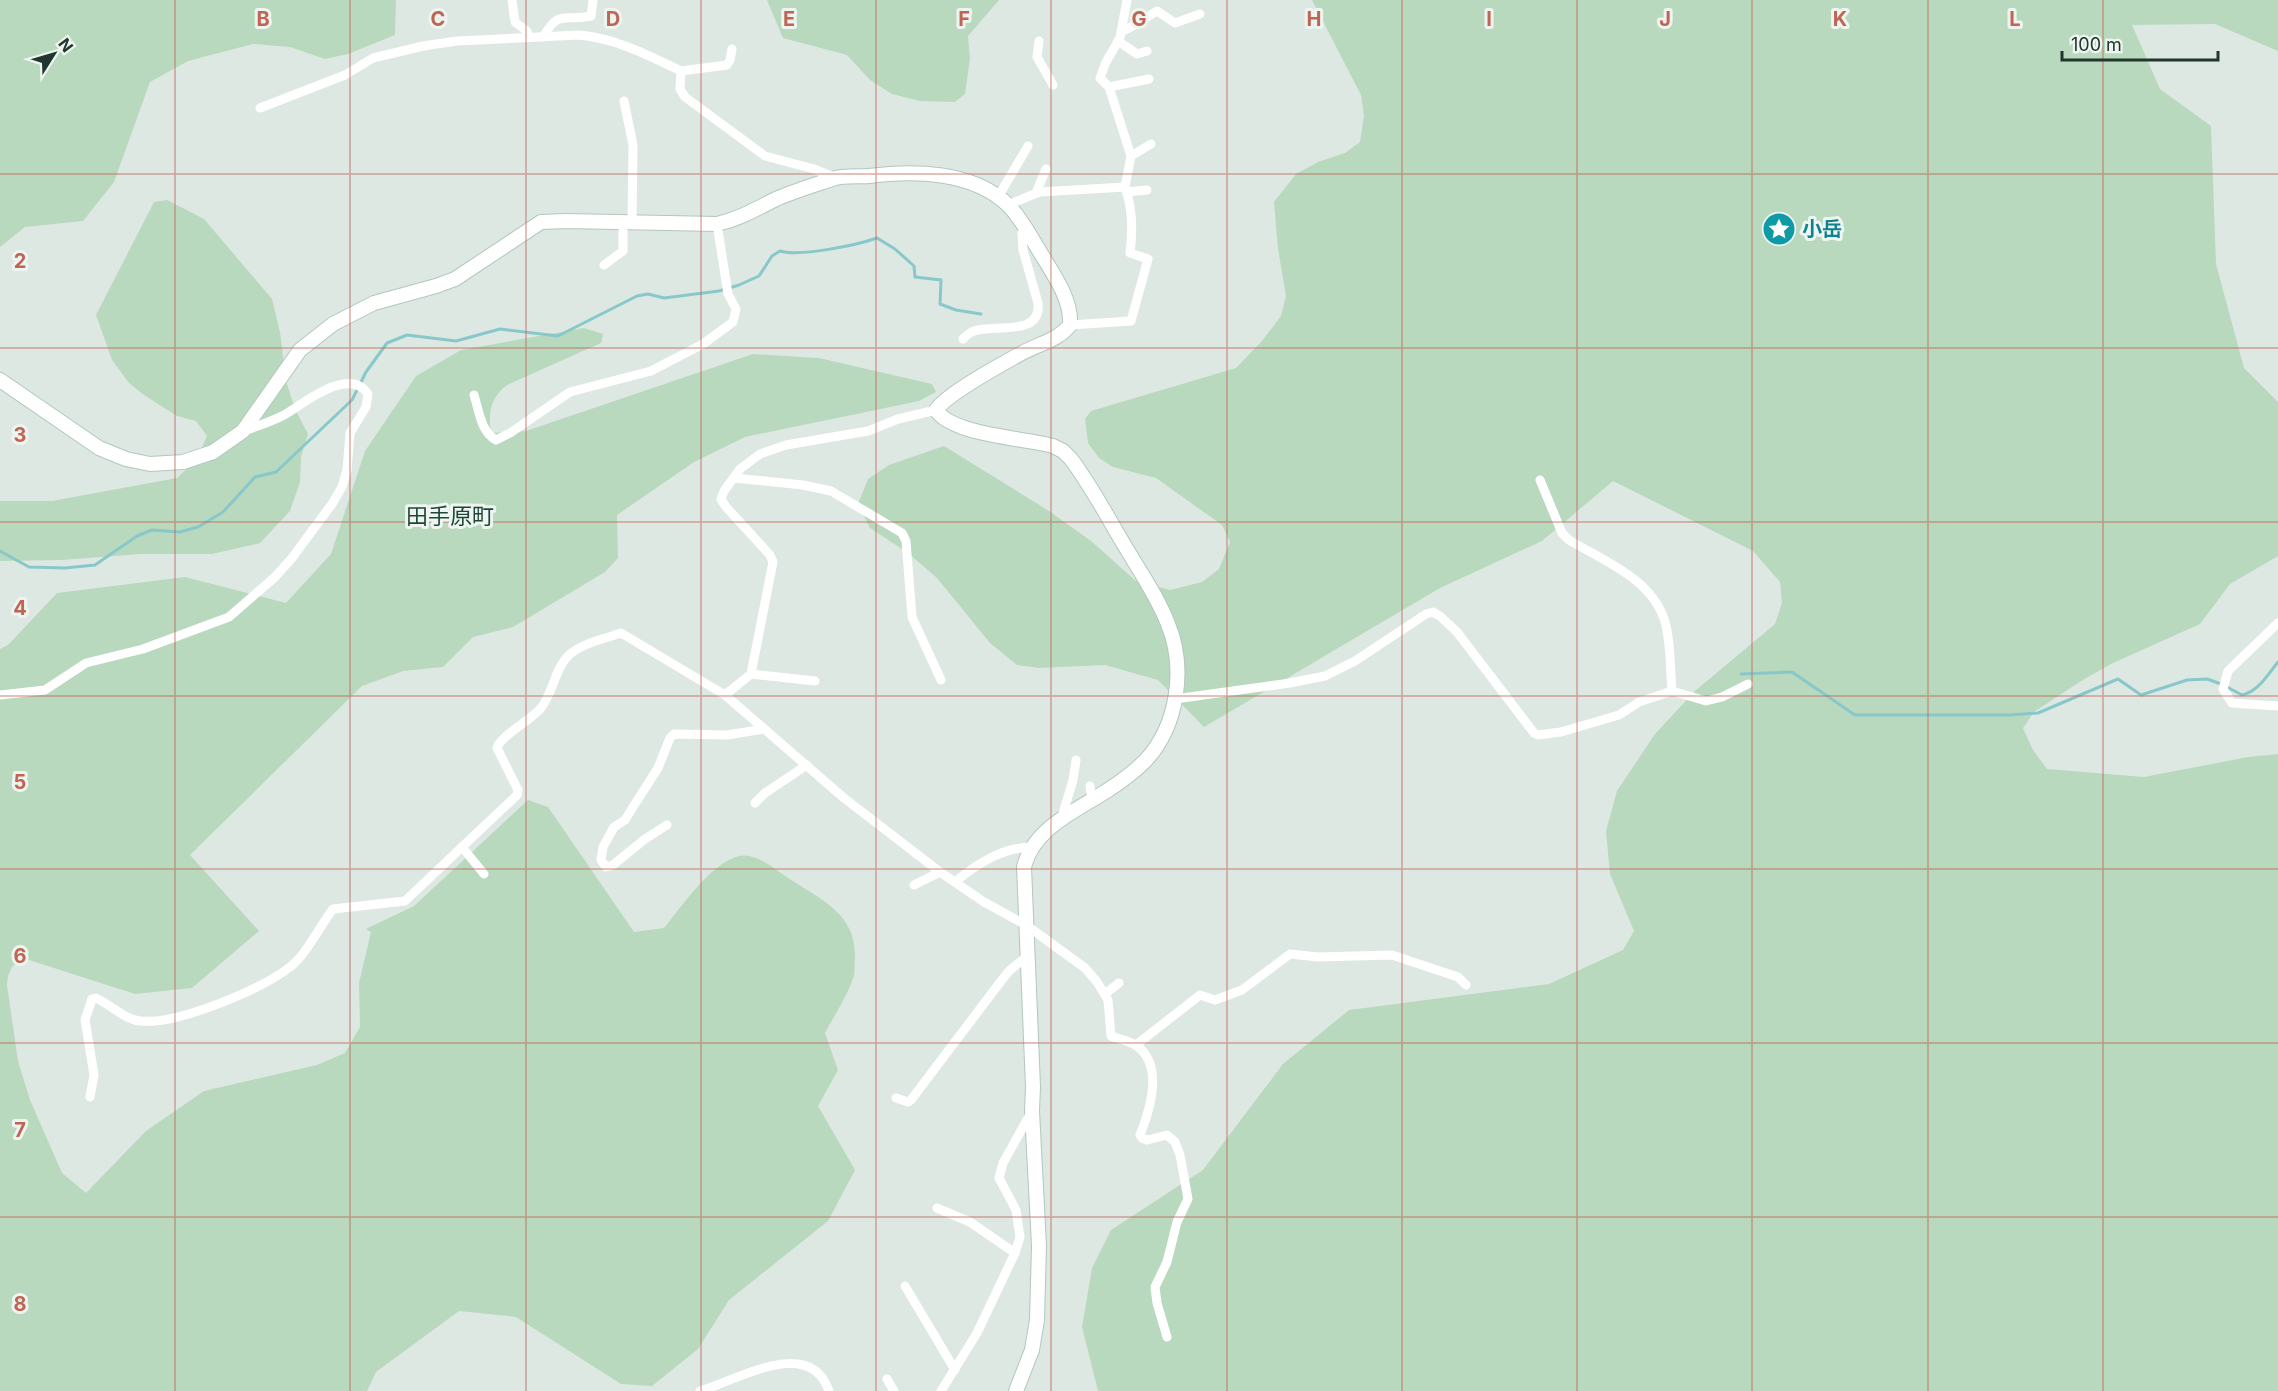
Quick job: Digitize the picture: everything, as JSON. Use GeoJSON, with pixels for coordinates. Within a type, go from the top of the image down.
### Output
{"type":"FeatureCollection","features":[{"type":"Feature","properties":{"kind":"street"},"geometry":{"type":"LineString","coordinates":[[512,0],[515,22],[527,31],[528,37]]}},
{"type":"Feature","properties":{"kind":"street"},"geometry":{"type":"LineString","coordinates":[[543,37],[552,22],[559,18],[591,16],[593,0]]}},
{"type":"Feature","properties":{"kind":"street"},"geometry":{"type":"LineString","coordinates":[[725,695],[751,674],[773,561],[757,539],[733,516],[721,499],[724,491],[741,469],[760,454],[786,445],[868,431],[898,419],[936,410],[948,397],[1023,352],[1055,339],[1070,326],[1131,321],[1148,259],[1130,253],[1131,203],[1126,189],[1131,156],[1108,87],[1101,78],[1106,62],[1119,37],[1127,0]]}},
{"type":"Feature","properties":{"kind":"street"},"geometry":{"type":"LineString","coordinates":[[1119,37],[1156,11],[1175,23],[1200,14]]}},
{"type":"Feature","properties":{"kind":"street"},"geometry":{"type":"LineString","coordinates":[[260,108],[345,75],[373,58],[423,46],[457,41],[594,36],[639,51],[681,71],[727,65],[732,49]]}},
{"type":"Feature","properties":{"kind":"street"},"geometry":{"type":"LineString","coordinates":[[1119,37],[1137,54],[1147,51]]}},
{"type":"Feature","properties":{"kind":"street"},"geometry":{"type":"LineString","coordinates":[[1039,41],[1037,57],[1039,64],[1053,84]]}},
{"type":"Feature","properties":{"kind":"street"},"geometry":{"type":"LineString","coordinates":[[681,71],[680,88],[685,97],[765,156],[836,178]]}},
{"type":"Feature","properties":{"kind":"street"},"geometry":{"type":"LineString","coordinates":[[1108,87],[1149,79]]}},
{"type":"Feature","properties":{"kind":"street"},"geometry":{"type":"LineString","coordinates":[[604,265],[623,251],[628,222],[633,144],[624,101]]}},
{"type":"Feature","properties":{"kind":"street"},"geometry":{"type":"LineString","coordinates":[[1131,156],[1151,144]]}},
{"type":"Feature","properties":{"kind":"street"},"geometry":{"type":"LineString","coordinates":[[1003,201],[1028,147]]}},
{"type":"Feature","properties":{"kind":"street"},"geometry":{"type":"LineString","coordinates":[[1036,193],[1046,169]]}},
{"type":"Feature","properties":{"kind":"street"},"geometry":{"type":"LineString","coordinates":[[243,431],[300,350],[333,324],[374,303],[454,279],[541,222],[717,224],[738,219],[778,198],[836,178],[889,172],[930,173],[959,179],[1003,201],[1026,229],[1068,304],[1070,326]]}},
{"type":"Feature","properties":{"kind":"street"},"geometry":{"type":"LineString","coordinates":[[1003,201],[1059,190],[1147,190]]}},
{"type":"Feature","properties":{"kind":"street"},"geometry":{"type":"LineString","coordinates":[[474,395],[488,434],[496,440],[503,438],[570,392],[651,371],[721,332],[734,320],[736,309],[725,283],[717,224]]}},
{"type":"Feature","properties":{"kind":"street"},"geometry":{"type":"LineString","coordinates":[[963,339],[976,330],[1021,327],[1036,317],[1039,310],[1038,303],[1023,249],[1022,233],[1026,229]]}},
{"type":"Feature","properties":{"kind":"street"},"geometry":{"type":"LineString","coordinates":[[0,380],[99,448],[126,459],[150,464],[183,462],[213,452],[243,431],[282,416],[318,393],[334,386],[348,384],[360,386],[369,398],[350,433],[347,470],[342,487],[292,558],[263,589],[229,618],[143,649],[86,663],[45,690],[26,694],[0,695]]}},
{"type":"Feature","properties":{"kind":"street"},"geometry":{"type":"LineString","coordinates":[[936,410],[954,425],[1053,446],[1063,451],[1071,459],[1166,617],[1177,658],[1175,699],[1162,733],[1148,757],[1131,773],[1091,793],[1045,832],[1032,847],[1024,867],[1039,1246],[1037,1320],[1032,1350],[1016,1391]]}},
{"type":"Feature","properties":{"kind":"street"},"geometry":{"type":"LineString","coordinates":[[734,478],[803,485],[831,491],[902,533],[906,541],[912,617],[941,680]]}},
{"type":"Feature","properties":{"kind":"street"},"geometry":{"type":"LineString","coordinates":[[1540,480],[1562,533],[1569,540],[1622,571],[1644,588],[1659,608],[1665,621],[1672,691]]}},
{"type":"Feature","properties":{"kind":"street"},"geometry":{"type":"LineString","coordinates":[[1175,699],[1325,676],[1355,662],[1426,614],[1433,612],[1457,632],[1534,733],[1538,735],[1561,732],[1619,715],[1639,702],[1672,691],[1706,701],[1722,697],[1748,684]]}},
{"type":"Feature","properties":{"kind":"street"},"geometry":{"type":"LineString","coordinates":[[2278,623],[2228,671],[2224,684],[2232,703],[2278,706]]}},
{"type":"Feature","properties":{"kind":"street"},"geometry":{"type":"LineString","coordinates":[[90,1097],[94,1075],[85,1020],[92,999],[103,1001],[128,1017],[141,1021],[178,1017],[254,989],[290,967],[333,909],[405,902],[517,795],[518,790],[497,748],[499,741],[527,722],[542,706],[562,664],[569,655],[578,649],[621,633],[725,695],[844,798],[940,872],[984,902],[1026,925],[1085,968],[1105,994],[1110,1007],[1111,1036],[1136,1045],[1150,1062],[1152,1077],[1150,1105],[1140,1135],[1144,1140],[1167,1135],[1171,1137],[1180,1155],[1188,1199],[1176,1222],[1167,1262],[1155,1287],[1157,1304],[1167,1337]]}},
{"type":"Feature","properties":{"kind":"street"},"geometry":{"type":"LineString","coordinates":[[751,674],[815,681]]}},
{"type":"Feature","properties":{"kind":"street"},"geometry":{"type":"LineString","coordinates":[[667,825],[645,839],[613,865],[606,867],[601,860],[603,847],[614,827],[625,820],[658,768],[670,738],[674,734],[727,735],[764,729]]}},
{"type":"Feature","properties":{"kind":"street"},"geometry":{"type":"LineString","coordinates":[[1061,820],[1076,760]]}},
{"type":"Feature","properties":{"kind":"street"},"geometry":{"type":"LineString","coordinates":[[755,802],[807,765]]}},
{"type":"Feature","properties":{"kind":"street"},"geometry":{"type":"LineString","coordinates":[[1063,771],[1074,772]]}},
{"type":"Feature","properties":{"kind":"street"},"geometry":{"type":"LineString","coordinates":[[462,847],[484,874]]}},
{"type":"Feature","properties":{"kind":"street"},"geometry":{"type":"LineString","coordinates":[[955,882],[984,860],[1015,848],[1032,847]]}},
{"type":"Feature","properties":{"kind":"street"},"geometry":{"type":"LineString","coordinates":[[914,885],[940,872]]}},
{"type":"Feature","properties":{"kind":"street"},"geometry":{"type":"LineString","coordinates":[[1136,1045],[1200,995],[1215,1000],[1242,990],[1290,954],[1318,957],[1392,955],[1458,976],[1466,985]]}},
{"type":"Feature","properties":{"kind":"street"},"geometry":{"type":"LineString","coordinates":[[896,1098],[908,1102],[911,1100],[1009,971],[1026,957]]}},
{"type":"Feature","properties":{"kind":"street"},"geometry":{"type":"LineString","coordinates":[[1105,994],[1119,983]]}},
{"type":"Feature","properties":{"kind":"street"},"geometry":{"type":"LineString","coordinates":[[941,1391],[977,1333],[1015,1253],[1020,1237],[1016,1210],[999,1178],[1003,1163],[1032,1111]]}},
{"type":"Feature","properties":{"kind":"street"},"geometry":{"type":"LineString","coordinates":[[937,1208],[970,1222],[1015,1253]]}},
{"type":"Feature","properties":{"kind":"street"},"geometry":{"type":"LineString","coordinates":[[905,1287],[955,1370]]}},
{"type":"Feature","properties":{"kind":"street"},"geometry":{"type":"LineString","coordinates":[[700,1391],[793,1362],[806,1364],[819,1372],[829,1391]]}},
{"type":"Feature","properties":{"kind":"street"},"geometry":{"type":"LineString","coordinates":[[887,1379],[894,1391]]}},
{"type":"Feature","properties":{"kind":"green space"},"geometry":{"type":"Polygon","coordinates":[[[0,0],[396,0],[395,35],[348,54],[325,59],[290,47],[253,44],[188,61],[150,82],[114,182],[83,221],[25,227],[0,247],[0,0]]]}},
{"type":"Feature","properties":{"kind":"green space"},"geometry":{"type":"Polygon","coordinates":[[[767,0],[999,0],[968,36],[970,59],[965,94],[955,102],[920,101],[892,94],[870,80],[847,55],[783,38],[767,0]]]}},
{"type":"Feature","properties":{"kind":"green space"},"geometry":{"type":"Polygon","coordinates":[[[1312,0],[2278,0],[2278,51],[2215,24],[2132,25],[2160,89],[2211,126],[2216,264],[2244,368],[2278,402],[2278,556],[2230,584],[2200,624],[2113,663],[2081,681],[2034,712],[2023,728],[2033,750],[2047,769],[2144,777],[2248,757],[2278,754],[2278,1391],[1098,1391],[1082,1327],[1092,1268],[1111,1230],[1203,1170],[1283,1064],[1349,1010],[1549,984],[1623,950],[1634,931],[1610,874],[1606,831],[1617,791],[1655,734],[1695,691],[1775,624],[1782,603],[1780,582],[1753,551],[1613,481],[1542,541],[1440,588],[1204,727],[1158,680],[1105,665],[1039,668],[1017,665],[990,643],[937,578],[908,553],[870,528],[858,504],[868,479],[889,465],[944,446],[1049,511],[1091,541],[1136,581],[1170,590],[1202,582],[1219,569],[1230,542],[1222,525],[1156,478],[1113,467],[1099,458],[1088,443],[1085,419],[1091,411],[1236,368],[1262,341],[1281,316],[1286,296],[1278,249],[1274,202],[1296,174],[1318,162],[1345,153],[1360,142],[1364,116],[1361,95],[1312,0]]]}},
{"type":"Feature","properties":{"kind":"green space"},"geometry":{"type":"Polygon","coordinates":[[[167,200],[204,219],[272,299],[280,332],[286,381],[295,409],[308,434],[301,457],[300,482],[290,511],[260,543],[212,554],[141,554],[61,560],[0,561],[0,501],[52,501],[177,478],[197,459],[207,436],[196,421],[177,416],[129,383],[112,360],[96,315],[154,202],[167,200]]]}},
{"type":"Feature","properties":{"kind":"green space"},"geometry":{"type":"Polygon","coordinates":[[[584,328],[603,334],[601,343],[507,385],[497,395],[492,406],[491,433],[526,431],[753,354],[819,358],[932,384],[936,392],[919,401],[745,437],[694,462],[617,515],[618,558],[605,572],[513,627],[473,637],[443,667],[403,671],[362,686],[190,855],[259,931],[192,988],[135,994],[29,960],[19,960],[12,967],[7,985],[18,1061],[30,1100],[62,1173],[86,1193],[146,1131],[204,1091],[317,1065],[345,1053],[360,1027],[359,983],[371,932],[366,929],[414,906],[528,800],[548,807],[634,932],[664,928],[708,876],[728,860],[745,855],[752,856],[771,866],[824,901],[843,918],[854,942],[854,973],[845,997],[825,1033],[838,1070],[818,1106],[855,1170],[828,1221],[729,1300],[698,1349],[652,1386],[621,1384],[516,1317],[459,1311],[376,1372],[367,1391],[0,1391],[0,649],[8,645],[57,593],[185,577],[286,603],[331,554],[365,451],[416,376],[461,350],[584,328]]]}},
{"type":"Feature","properties":{"kind":"waterway"},"geometry":{"type":"LineString","coordinates":[[0,551],[29,567],[65,568],[95,565],[137,536],[152,530],[180,532],[198,527],[223,512],[255,477],[276,472],[352,400],[366,372],[387,343],[407,335],[456,341],[500,329],[558,336],[637,296],[648,294],[664,298],[719,291],[739,285],[759,276],[772,256],[780,251],[814,251],[843,247],[877,238],[895,249],[914,266],[915,277],[941,280],[940,304],[956,310],[981,314]]}},
{"type":"Feature","properties":{"kind":"waterway"},"geometry":{"type":"LineString","coordinates":[[2227,687],[2242,695],[2248,693],[2262,682],[2278,662]]}},
{"type":"Feature","properties":{"kind":"waterway"},"geometry":{"type":"LineString","coordinates":[[1741,674],[1792,672],[1855,715],[2038,713],[2118,679],[2141,695],[2187,680],[2207,679],[2221,684]]}},
{"type":"Feature","properties":{"kind":"place","name":"小岳"},"geometry":{"type":"Point","coordinates":[1779,229]}},
{"type":"Feature","properties":{"kind":"district","name":"田手原町"},"geometry":{"type":"Point","coordinates":[450,516]}}]}
